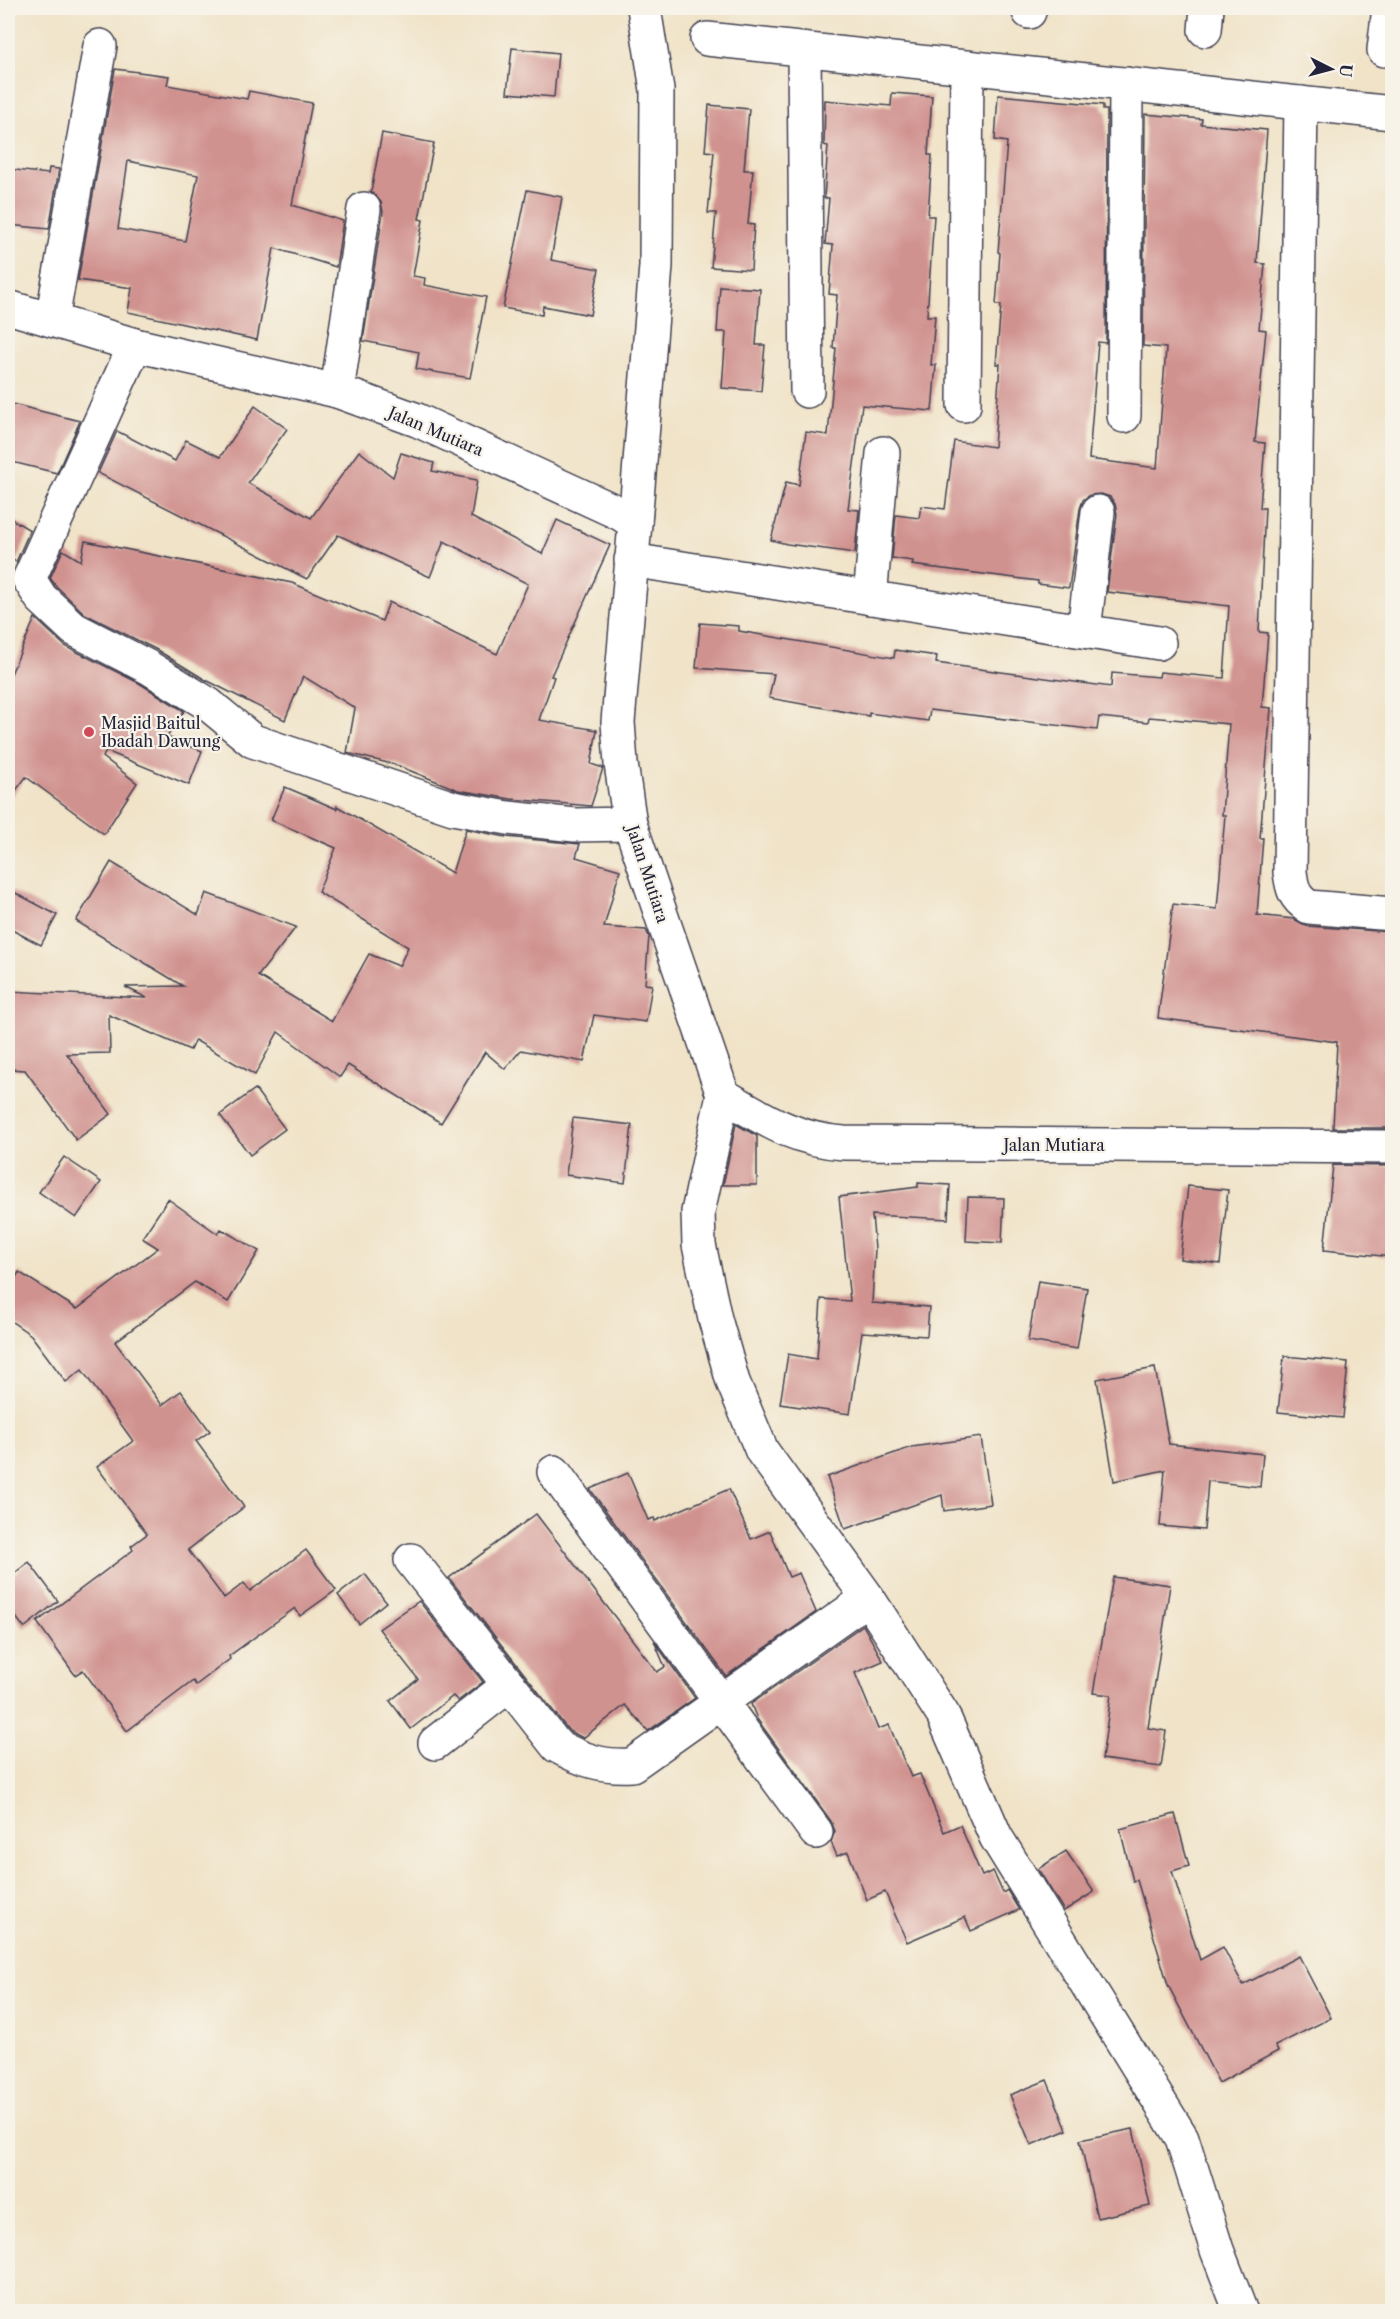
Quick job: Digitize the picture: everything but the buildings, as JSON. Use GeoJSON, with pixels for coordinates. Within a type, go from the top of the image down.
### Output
{"type":"FeatureCollection","features":[{"type":"Feature","properties":{"kind":"street"},"geometry":{"type":"LineString","coordinates":[[635,523],[656,266],[657,90],[644,8]]}},
{"type":"Feature","properties":{"kind":"street"},"geometry":{"type":"LineString","coordinates":[[1384,50],[1389,8]]}},
{"type":"Feature","properties":{"kind":"street"},"geometry":{"type":"LineString","coordinates":[[707,39],[967,69],[1392,113]]}},
{"type":"Feature","properties":{"kind":"street"},"geometry":{"type":"LineString","coordinates":[[52,320],[99,46]]}},
{"type":"Feature","properties":{"kind":"street"},"geometry":{"type":"LineString","coordinates":[[804,50],[807,391]]}},
{"type":"Feature","properties":{"kind":"street"},"geometry":{"type":"LineString","coordinates":[[964,405],[967,69]]}},
{"type":"Feature","properties":{"kind":"street"},"geometry":{"type":"LineString","coordinates":[[1124,416],[1126,84]]}},
{"type":"Feature","properties":{"kind":"street"},"geometry":{"type":"LineString","coordinates":[[1300,103],[1290,872],[1292,889],[1299,901],[1309,907],[1392,914]]}},
{"type":"Feature","properties":{"kind":"street"},"geometry":{"type":"LineString","coordinates":[[337,391],[364,209]]}},
{"type":"Feature","properties":{"kind":"street","name":"Jalan Mutiara"},"geometry":{"type":"LineString","coordinates":[[8,307],[135,345],[337,391],[417,420],[621,514],[635,523],[618,722],[630,824],[723,1095],[796,1135],[828,1142],[1392,1147]]}},
{"type":"Feature","properties":{"kind":"street"},"geometry":{"type":"LineString","coordinates":[[135,345],[29,579],[41,598],[58,615],[74,629],[148,667],[208,704],[253,741],[453,808],[508,818],[575,825],[630,824]]}},
{"type":"Feature","properties":{"kind":"street"},"geometry":{"type":"LineString","coordinates":[[870,598],[883,453]]}},
{"type":"Feature","properties":{"kind":"street"},"geometry":{"type":"LineString","coordinates":[[1084,630],[1098,512]]}},
{"type":"Feature","properties":{"kind":"street"},"geometry":{"type":"LineString","coordinates":[[631,561],[1159,643]]}},
{"type":"Feature","properties":{"kind":"street"},"geometry":{"type":"LineString","coordinates":[[723,1095],[698,1212],[699,1245],[733,1382],[762,1450],[868,1598],[943,1715],[996,1837],[1182,2138],[1217,2250],[1241,2312]]}},
{"type":"Feature","properties":{"kind":"street"},"geometry":{"type":"LineString","coordinates":[[554,1472],[816,1832]]}},
{"type":"Feature","properties":{"kind":"street"},"geometry":{"type":"LineString","coordinates":[[411,1560],[557,1746],[580,1759],[609,1766],[632,1765],[868,1598]]}},
{"type":"Feature","properties":{"kind":"street"},"geometry":{"type":"LineString","coordinates":[[435,1743],[509,1685]]}},
{"type":"Feature","properties":{"kind":"place","name":"Masjid Baitul Ibadah Dawung"},"geometry":{"type":"Point","coordinates":[89,732]}}]}
